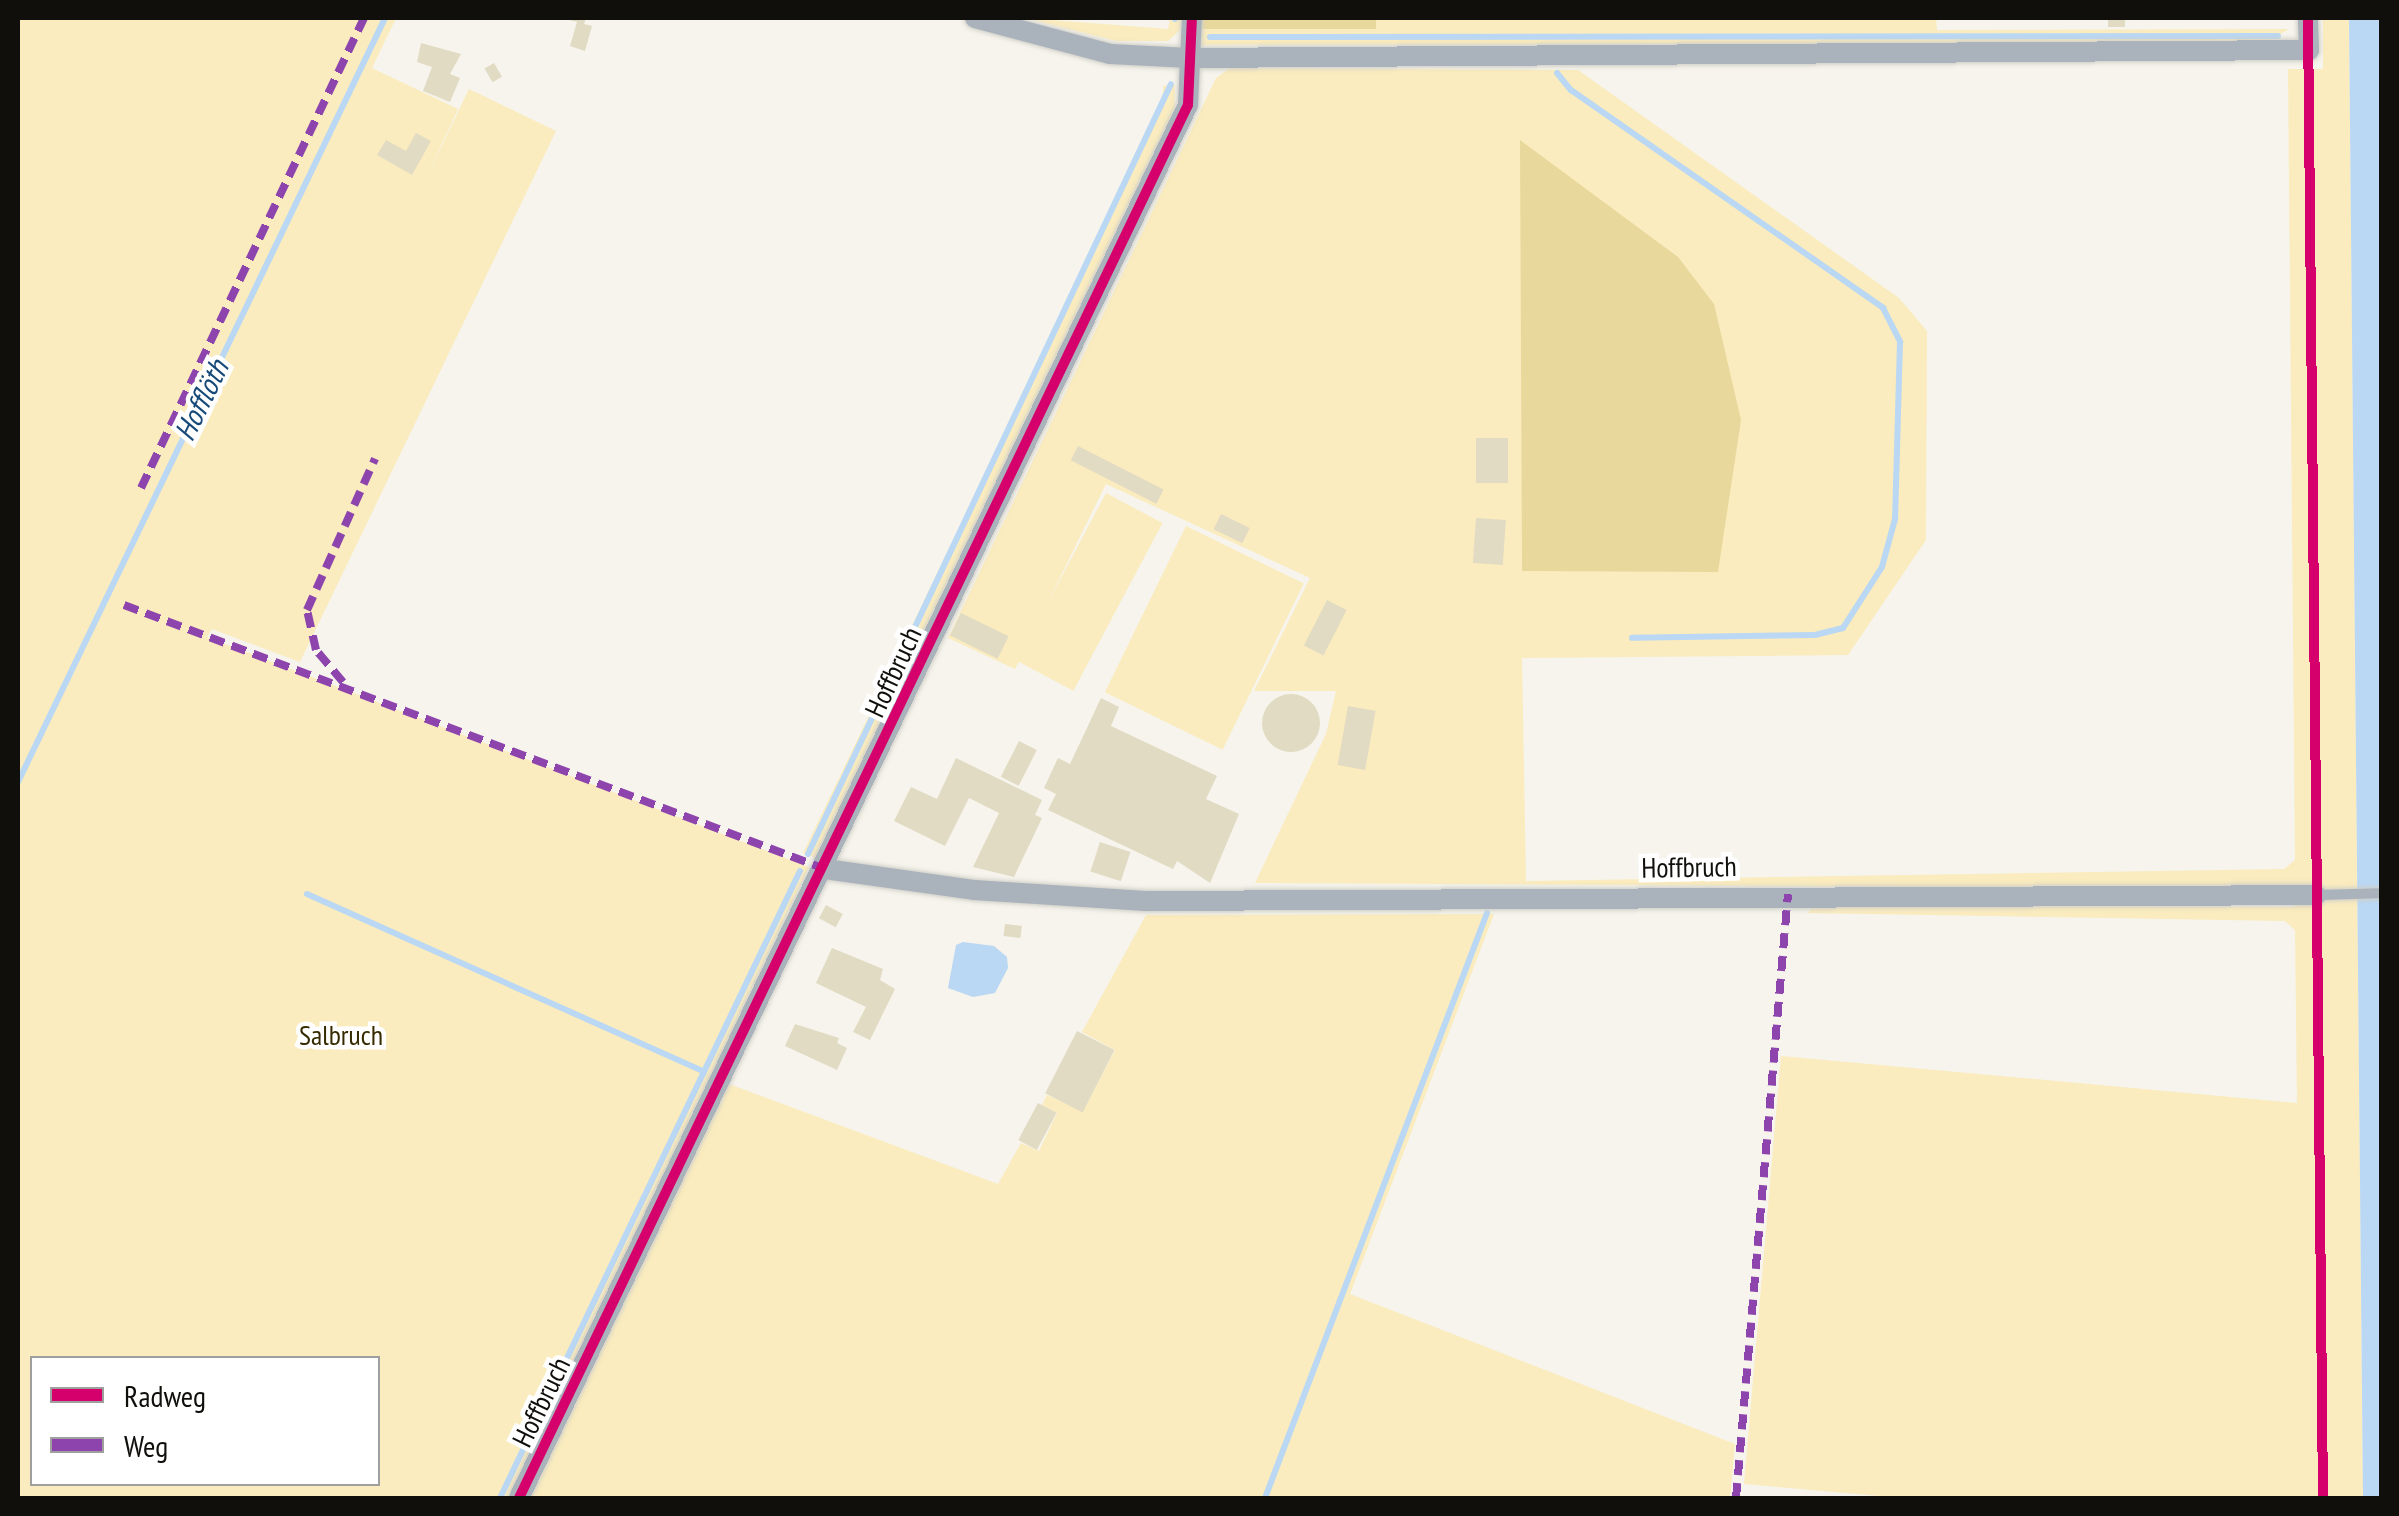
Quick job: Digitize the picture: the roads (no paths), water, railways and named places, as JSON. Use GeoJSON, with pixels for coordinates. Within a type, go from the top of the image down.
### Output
{"type":"FeatureCollection","features":[{"type":"Feature","properties":{"kind":"street"},"geometry":{"type":"LineString","coordinates":[[975,18],[1110,54],[1189,58],[2309,50],[2308,18]]}},
{"type":"Feature","properties":{"kind":"street","name":"Hoffbruch"},"geometry":{"type":"LineString","coordinates":[[519,1498],[825,868],[1188,105],[1192,18]]}},
{"type":"Feature","properties":{"kind":"street","name":"Hoffbruch"},"geometry":{"type":"LineString","coordinates":[[825,868],[974,890],[1146,901],[2316,895]]}},
{"type":"Feature","properties":{"kind":"lane"},"geometry":{"type":"LineString","coordinates":[[2316,895],[2382,894]]}},
{"type":"Feature","properties":{"kind":"water"},"geometry":{"type":"Polygon","coordinates":[[[2349,18],[2382,18],[2381,1498],[2363,1498],[2349,18]]]}},
{"type":"Feature","properties":{"kind":"water"},"geometry":{"type":"Polygon","coordinates":[[[963,942],[994,946],[1007,957],[1008,968],[995,993],[973,997],[948,988],[956,945],[963,942]]]}},
{"type":"Feature","properties":{"kind":"waterway","name":"Hofflöth"},"geometry":{"type":"LineString","coordinates":[[18,782],[385,18]]}},
{"type":"Feature","properties":{"kind":"waterway"},"geometry":{"type":"LineString","coordinates":[[1210,37],[2278,36]]}},
{"type":"Feature","properties":{"kind":"waterway"},"geometry":{"type":"LineString","coordinates":[[1557,73],[1571,90],[1883,308],[1900,342],[1895,519],[1882,567],[1843,628],[1815,635],[1632,638]]}},
{"type":"Feature","properties":{"kind":"waterway"},"geometry":{"type":"LineString","coordinates":[[808,854],[1171,84]]}},
{"type":"Feature","properties":{"kind":"waterway"},"geometry":{"type":"LineString","coordinates":[[500,1498],[800,871]]}},
{"type":"Feature","properties":{"kind":"waterway"},"geometry":{"type":"LineString","coordinates":[[307,894],[704,1072]]}},
{"type":"Feature","properties":{"kind":"waterway"},"geometry":{"type":"LineString","coordinates":[[1265,1498],[1487,913]]}},
{"type":"Feature","properties":{"kind":"park label","name":"Salbruch"},"geometry":{"type":"Point","coordinates":[341,1035]}}]}
